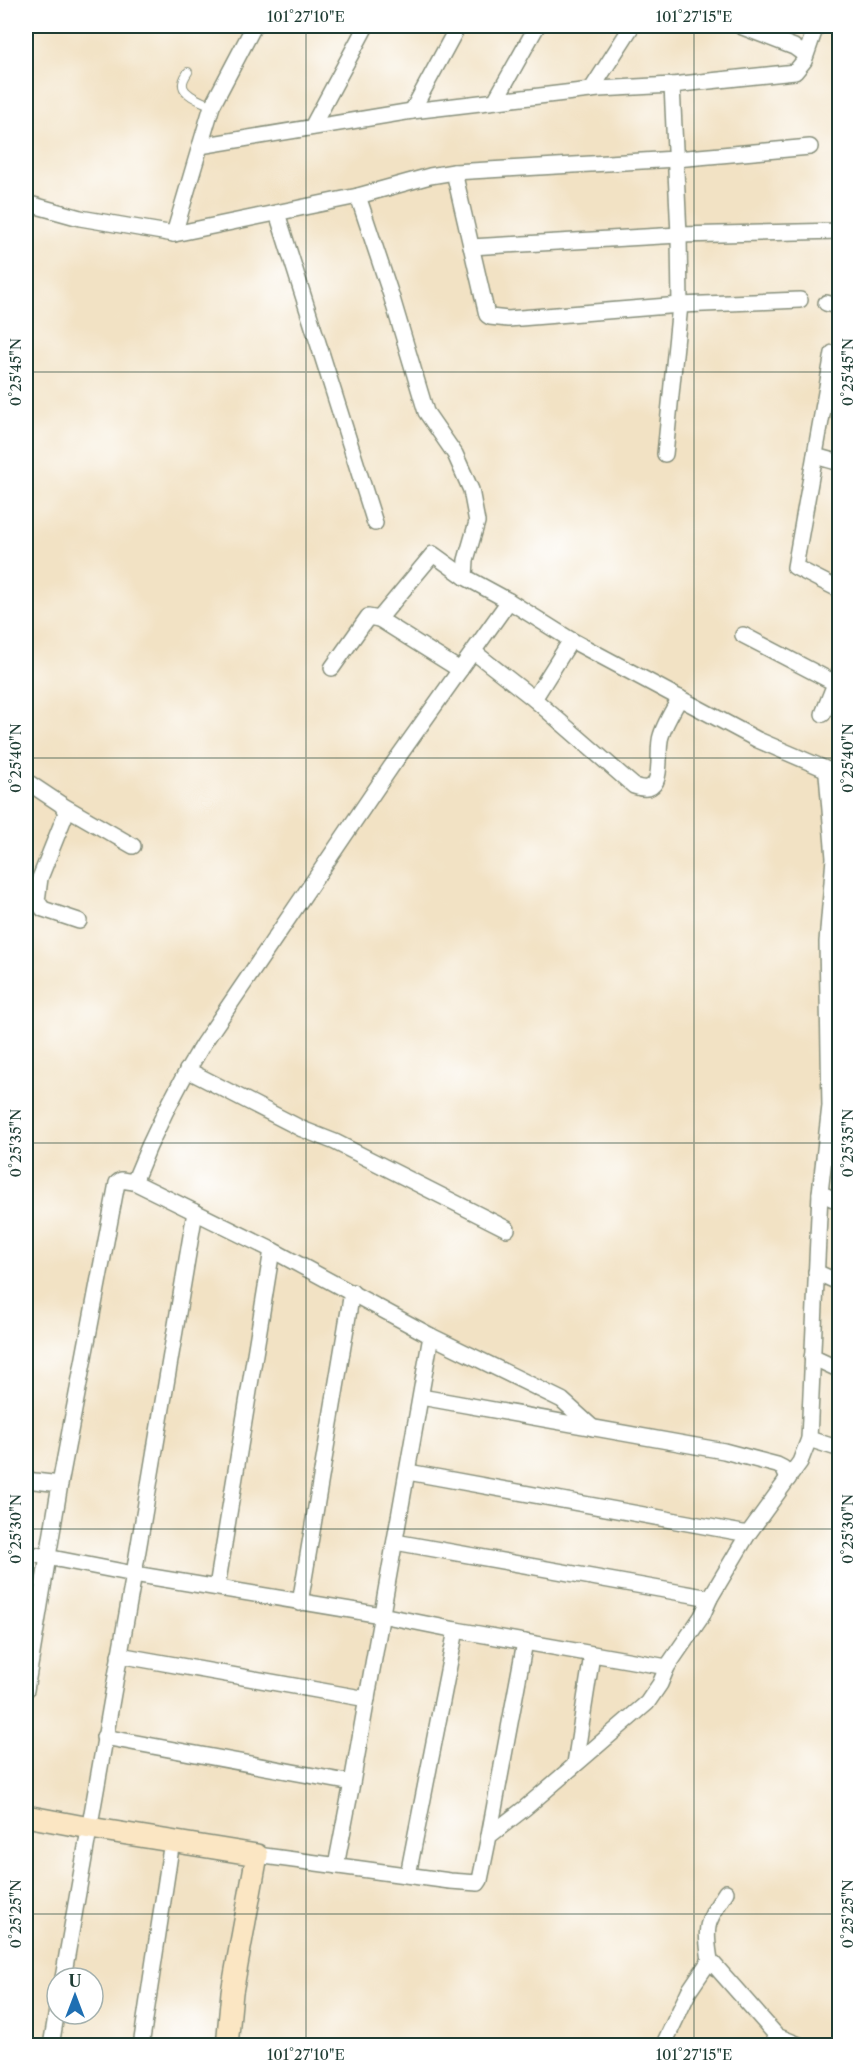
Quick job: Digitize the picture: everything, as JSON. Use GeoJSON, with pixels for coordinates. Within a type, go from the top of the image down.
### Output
{"type":"FeatureCollection","features":[{"type":"Feature","properties":{"kind":"street"},"geometry":{"type":"LineString","coordinates":[[174,234],[212,105],[254,26]]}},
{"type":"Feature","properties":{"kind":"street"},"geometry":{"type":"LineString","coordinates":[[312,128],[366,26]]}},
{"type":"Feature","properties":{"kind":"street"},"geometry":{"type":"LineString","coordinates":[[412,111],[458,26]]}},
{"type":"Feature","properties":{"kind":"street"},"geometry":{"type":"LineString","coordinates":[[495,101],[537,26]]}},
{"type":"Feature","properties":{"kind":"street"},"geometry":{"type":"LineString","coordinates":[[591,90],[632,26]]}},
{"type":"Feature","properties":{"kind":"street"},"geometry":{"type":"LineString","coordinates":[[740,26],[794,47],[806,55]]}},
{"type":"Feature","properties":{"kind":"street"},"geometry":{"type":"LineString","coordinates":[[200,146],[412,111],[591,90],[672,85],[795,72],[806,55],[816,26]]}},
{"type":"Feature","properties":{"kind":"street"},"geometry":{"type":"LineString","coordinates":[[665,454],[680,304],[672,85]]}},
{"type":"Feature","properties":{"kind":"street"},"geometry":{"type":"LineString","coordinates":[[26,203],[81,218],[174,234],[358,196],[430,176],[454,172],[676,159],[810,147]]}},
{"type":"Feature","properties":{"kind":"street"},"geometry":{"type":"LineString","coordinates":[[454,172],[487,315],[490,317],[508,319],[680,304],[800,300]]}},
{"type":"Feature","properties":{"kind":"street"},"geometry":{"type":"LineString","coordinates":[[358,196],[426,412],[455,454],[471,490],[477,522],[466,560],[465,578]]}},
{"type":"Feature","properties":{"kind":"street"},"geometry":{"type":"LineString","coordinates":[[277,213],[375,523]]}},
{"type":"Feature","properties":{"kind":"street"},"geometry":{"type":"LineString","coordinates":[[471,247],[679,235],[840,231]]}},
{"type":"Feature","properties":{"kind":"street"},"geometry":{"type":"LineString","coordinates":[[833,353],[834,381],[815,456],[795,567],[840,590]]}},
{"type":"Feature","properties":{"kind":"street"},"geometry":{"type":"LineString","coordinates":[[815,456],[840,463]]}},
{"type":"Feature","properties":{"kind":"street"},"geometry":{"type":"LineString","coordinates":[[379,619],[433,554],[465,578],[509,601],[571,640],[758,740],[836,773]]}},
{"type":"Feature","properties":{"kind":"street"},"geometry":{"type":"LineString","coordinates":[[134,1182],[187,1070],[391,767],[509,601]]}},
{"type":"Feature","properties":{"kind":"street"},"geometry":{"type":"LineString","coordinates":[[332,668],[368,617],[379,619],[460,670]]}},
{"type":"Feature","properties":{"kind":"street"},"geometry":{"type":"LineString","coordinates":[[743,635],[837,677],[823,714]]}},
{"type":"Feature","properties":{"kind":"street"},"geometry":{"type":"LineString","coordinates":[[534,699],[571,640]]}},
{"type":"Feature","properties":{"kind":"street"},"geometry":{"type":"LineString","coordinates":[[474,652],[534,699],[639,788],[650,787],[656,782],[661,757],[660,736],[680,698]]}},
{"type":"Feature","properties":{"kind":"street"},"geometry":{"type":"LineString","coordinates":[[489,1836],[647,1703],[660,1684],[667,1667],[702,1616],[710,1598],[748,1534],[800,1462],[809,1439],[820,1193],[835,1108],[833,945],[837,859],[827,774],[836,773]]}},
{"type":"Feature","properties":{"kind":"street"},"geometry":{"type":"LineString","coordinates":[[26,781],[62,805],[133,846]]}},
{"type":"Feature","properties":{"kind":"street"},"geometry":{"type":"LineString","coordinates":[[62,805],[66,813],[40,878],[36,897],[43,909],[79,921]]}},
{"type":"Feature","properties":{"kind":"street"},"geometry":{"type":"LineString","coordinates":[[187,1070],[507,1229]]}},
{"type":"Feature","properties":{"kind":"street"},"geometry":{"type":"LineString","coordinates":[[26,1690],[60,1484],[117,1183],[121,1180],[134,1182],[272,1250],[431,1336],[562,1400],[593,1428]]}},
{"type":"Feature","properties":{"kind":"street"},"geometry":{"type":"LineString","coordinates":[[820,1193],[840,1202]]}},
{"type":"Feature","properties":{"kind":"street"},"geometry":{"type":"LineString","coordinates":[[65,1966],[195,1212]]}},
{"type":"Feature","properties":{"kind":"street"},"geometry":{"type":"LineString","coordinates":[[217,1587],[272,1250]]}},
{"type":"Feature","properties":{"kind":"street"},"geometry":{"type":"LineString","coordinates":[[816,1272],[840,1283]]}},
{"type":"Feature","properties":{"kind":"street"},"geometry":{"type":"LineString","coordinates":[[300,1603],[352,1292]]}},
{"type":"Feature","properties":{"kind":"street"},"geometry":{"type":"LineString","coordinates":[[336,1866],[431,1336]]}},
{"type":"Feature","properties":{"kind":"street"},"geometry":{"type":"LineString","coordinates":[[812,1357],[840,1370]]}},
{"type":"Feature","properties":{"kind":"street"},"geometry":{"type":"LineString","coordinates":[[421,1397],[724,1451],[783,1468],[788,1479]]}},
{"type":"Feature","properties":{"kind":"street"},"geometry":{"type":"LineString","coordinates":[[809,1439],[840,1449]]}},
{"type":"Feature","properties":{"kind":"street"},"geometry":{"type":"LineString","coordinates":[[408,1472],[748,1534]]}},
{"type":"Feature","properties":{"kind":"street"},"geometry":{"type":"LineString","coordinates":[[26,1480],[60,1484]]}},
{"type":"Feature","properties":{"kind":"street"},"geometry":{"type":"LineString","coordinates":[[395,1542],[710,1598]]}},
{"type":"Feature","properties":{"kind":"street"},"geometry":{"type":"LineString","coordinates":[[26,1552],[134,1574],[381,1615],[667,1667]]}},
{"type":"Feature","properties":{"kind":"street"},"geometry":{"type":"LineString","coordinates":[[408,1875],[456,1630]]}},
{"type":"Feature","properties":{"kind":"street"},"geometry":{"type":"LineString","coordinates":[[26,1815],[172,1842],[476,1884],[480,1880],[489,1836],[525,1642]]}},
{"type":"Feature","properties":{"kind":"street"},"geometry":{"type":"LineString","coordinates":[[575,1764],[592,1655]]}},
{"type":"Feature","properties":{"kind":"street"},"geometry":{"type":"LineString","coordinates":[[119,1656],[367,1699]]}},
{"type":"Feature","properties":{"kind":"street"},"geometry":{"type":"LineString","coordinates":[[104,1737],[352,1783]]}},
{"type":"Feature","properties":{"kind":"street"},"geometry":{"type":"LineString","coordinates":[[141,2046],[172,1842]]}},
{"type":"Feature","properties":{"kind":"street"},"geometry":{"type":"LineString","coordinates":[[227,2046],[232,1992],[257,1855]]}},
{"type":"Feature","properties":{"kind":"street"},"geometry":{"type":"LineString","coordinates":[[726,1892],[708,1920],[706,1934],[710,1960],[773,2041],[802,2046]]}},
{"type":"Feature","properties":{"kind":"street"},"geometry":{"type":"LineString","coordinates":[[663,2046],[689,1991],[710,1960]]}},
{"type":"Feature","properties":{"kind":"street"},"geometry":{"type":"LineString","coordinates":[[51,2046],[54,2026]]}},
{"type":"Feature","properties":{"kind":"lane"},"geometry":{"type":"LineString","coordinates":[[188,72],[183,84],[184,88],[193,96],[212,105]]}}]}
